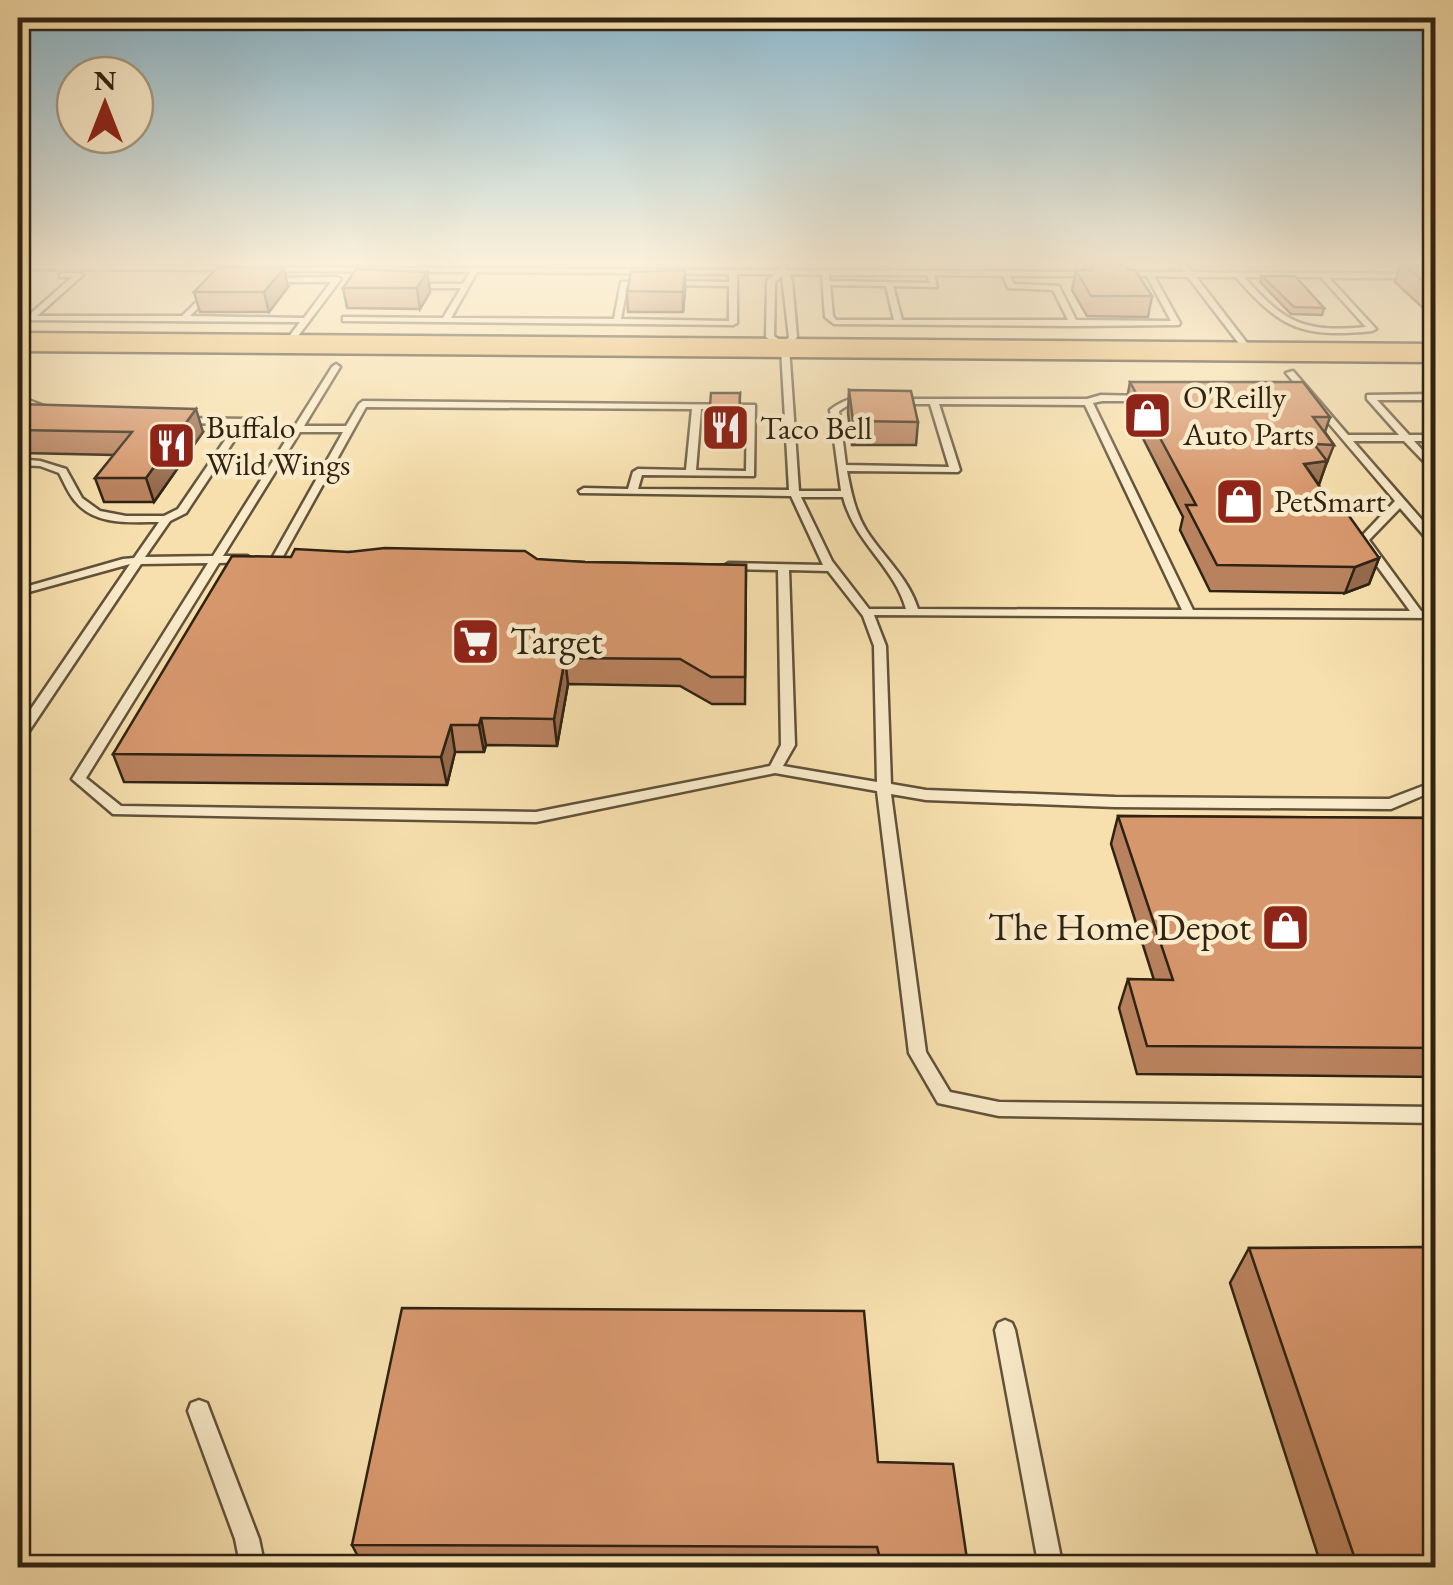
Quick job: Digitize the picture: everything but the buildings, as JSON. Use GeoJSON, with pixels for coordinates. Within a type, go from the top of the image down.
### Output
{"type":"FeatureCollection","features":[{"type":"Feature","properties":{"kind":"highway"},"geometry":{"type":"LineString","coordinates":[[171,339],[286,346],[786,359],[1292,386],[1436,373]]}},
{"type":"Feature","properties":{"kind":"highway"},"geometry":{"type":"LineString","coordinates":[[18,365],[336,367],[1250,352],[1436,353]]}},
{"type":"Feature","properties":{"kind":"lane"},"geometry":{"type":"LineString","coordinates":[[286,346],[291,339]]}},
{"type":"Feature","properties":{"kind":"lane"},"geometry":{"type":"LineString","coordinates":[[771,339],[786,359]]}},
{"type":"Feature","properties":{"kind":"lane"},"geometry":{"type":"LineString","coordinates":[[792,339],[786,359],[794,493],[832,568],[866,612],[880,646],[884,789],[918,1053],[944,1098],[999,1109],[1436,1115]]}},
{"type":"Feature","properties":{"kind":"lane"},"geometry":{"type":"LineString","coordinates":[[1240,339],[1250,352]]}},
{"type":"Feature","properties":{"kind":"lane"},"geometry":{"type":"LineString","coordinates":[[336,367],[80,779],[118,811],[536,817],[775,768],[926,795],[1115,802],[1391,804],[1436,786]]}},
{"type":"Feature","properties":{"kind":"lane"},"geometry":{"type":"LineString","coordinates":[[1292,386],[1312,398],[1436,543]]}},
{"type":"Feature","properties":{"kind":"lane"},"geometry":{"type":"LineString","coordinates":[[1292,386],[1312,398]]}},
{"type":"Feature","properties":{"kind":"lane"},"geometry":{"type":"LineString","coordinates":[[1436,397],[1370,397],[1436,472]]}},
{"type":"Feature","properties":{"kind":"lane"},"geometry":{"type":"LineString","coordinates":[[913,613],[910,595],[857,524],[834,410],[838,405],[857,400],[1088,402],[1101,398],[1156,398]]}},
{"type":"Feature","properties":{"kind":"lane"},"geometry":{"type":"LineString","coordinates":[[18,400],[74,420]]}},
{"type":"Feature","properties":{"kind":"lane"},"geometry":{"type":"LineString","coordinates":[[844,468],[956,470],[934,401]]}},
{"type":"Feature","properties":{"kind":"lane"},"geometry":{"type":"LineString","coordinates":[[1088,402],[1189,613]]}},
{"type":"Feature","properties":{"kind":"lane"},"geometry":{"type":"LineString","coordinates":[[276,560],[364,404],[752,408],[750,474],[638,472],[632,492]]}},
{"type":"Feature","properties":{"kind":"lane"},"geometry":{"type":"LineString","coordinates":[[691,473],[697,407]]}},
{"type":"Feature","properties":{"kind":"lane"},"geometry":{"type":"LineString","coordinates":[[18,737],[166,519],[182,510],[242,421],[173,420]]}},
{"type":"Feature","properties":{"kind":"lane"},"geometry":{"type":"LineString","coordinates":[[298,429],[349,429]]}},
{"type":"Feature","properties":{"kind":"lane"},"geometry":{"type":"LineString","coordinates":[[1346,438],[1436,438]]}},
{"type":"Feature","properties":{"kind":"lane"},"geometry":{"type":"LineString","coordinates":[[18,462],[51,463],[68,474],[87,508],[107,516],[166,519]]}},
{"type":"Feature","properties":{"kind":"lane"},"geometry":{"type":"LineString","coordinates":[[584,492],[848,494]]}},
{"type":"Feature","properties":{"kind":"lane"},"geometry":{"type":"LineString","coordinates":[[1401,501],[1364,540],[1418,615]]}},
{"type":"Feature","properties":{"kind":"lane"},"geometry":{"type":"LineString","coordinates":[[18,592],[140,559],[295,560]]}},
{"type":"Feature","properties":{"kind":"lane"},"geometry":{"type":"LineString","coordinates":[[723,566],[832,568]]}},
{"type":"Feature","properties":{"kind":"lane"},"geometry":{"type":"LineString","coordinates":[[775,768],[788,745],[783,567]]}},
{"type":"Feature","properties":{"kind":"lane"},"geometry":{"type":"LineString","coordinates":[[866,612],[1436,615]]}},
{"type":"Feature","properties":{"kind":"lane"},"geometry":{"type":"LineString","coordinates":[[1005,1330],[1051,1568]]}},
{"type":"Feature","properties":{"kind":"lane"},"geometry":{"type":"LineString","coordinates":[[199,1411],[247,1539],[253,1568]]}},
{"type":"Feature","properties":{"kind":"place","name":"O'Reilly Auto Parts"},"geometry":{"type":"Point","coordinates":[1148,415]}},
{"type":"Feature","properties":{"kind":"place","name":"Taco Bell"},"geometry":{"type":"Point","coordinates":[725,428]}},
{"type":"Feature","properties":{"kind":"place","name":"Buffalo Wild Wings"},"geometry":{"type":"Point","coordinates":[171,445]}},
{"type":"Feature","properties":{"kind":"place","name":"PetSmart"},"geometry":{"type":"Point","coordinates":[1239,501]}},
{"type":"Feature","properties":{"kind":"place","name":"Target"},"geometry":{"type":"Point","coordinates":[475,641]}},
{"type":"Feature","properties":{"kind":"place","name":"The Home Depot"},"geometry":{"type":"Point","coordinates":[1286,927]}}]}
